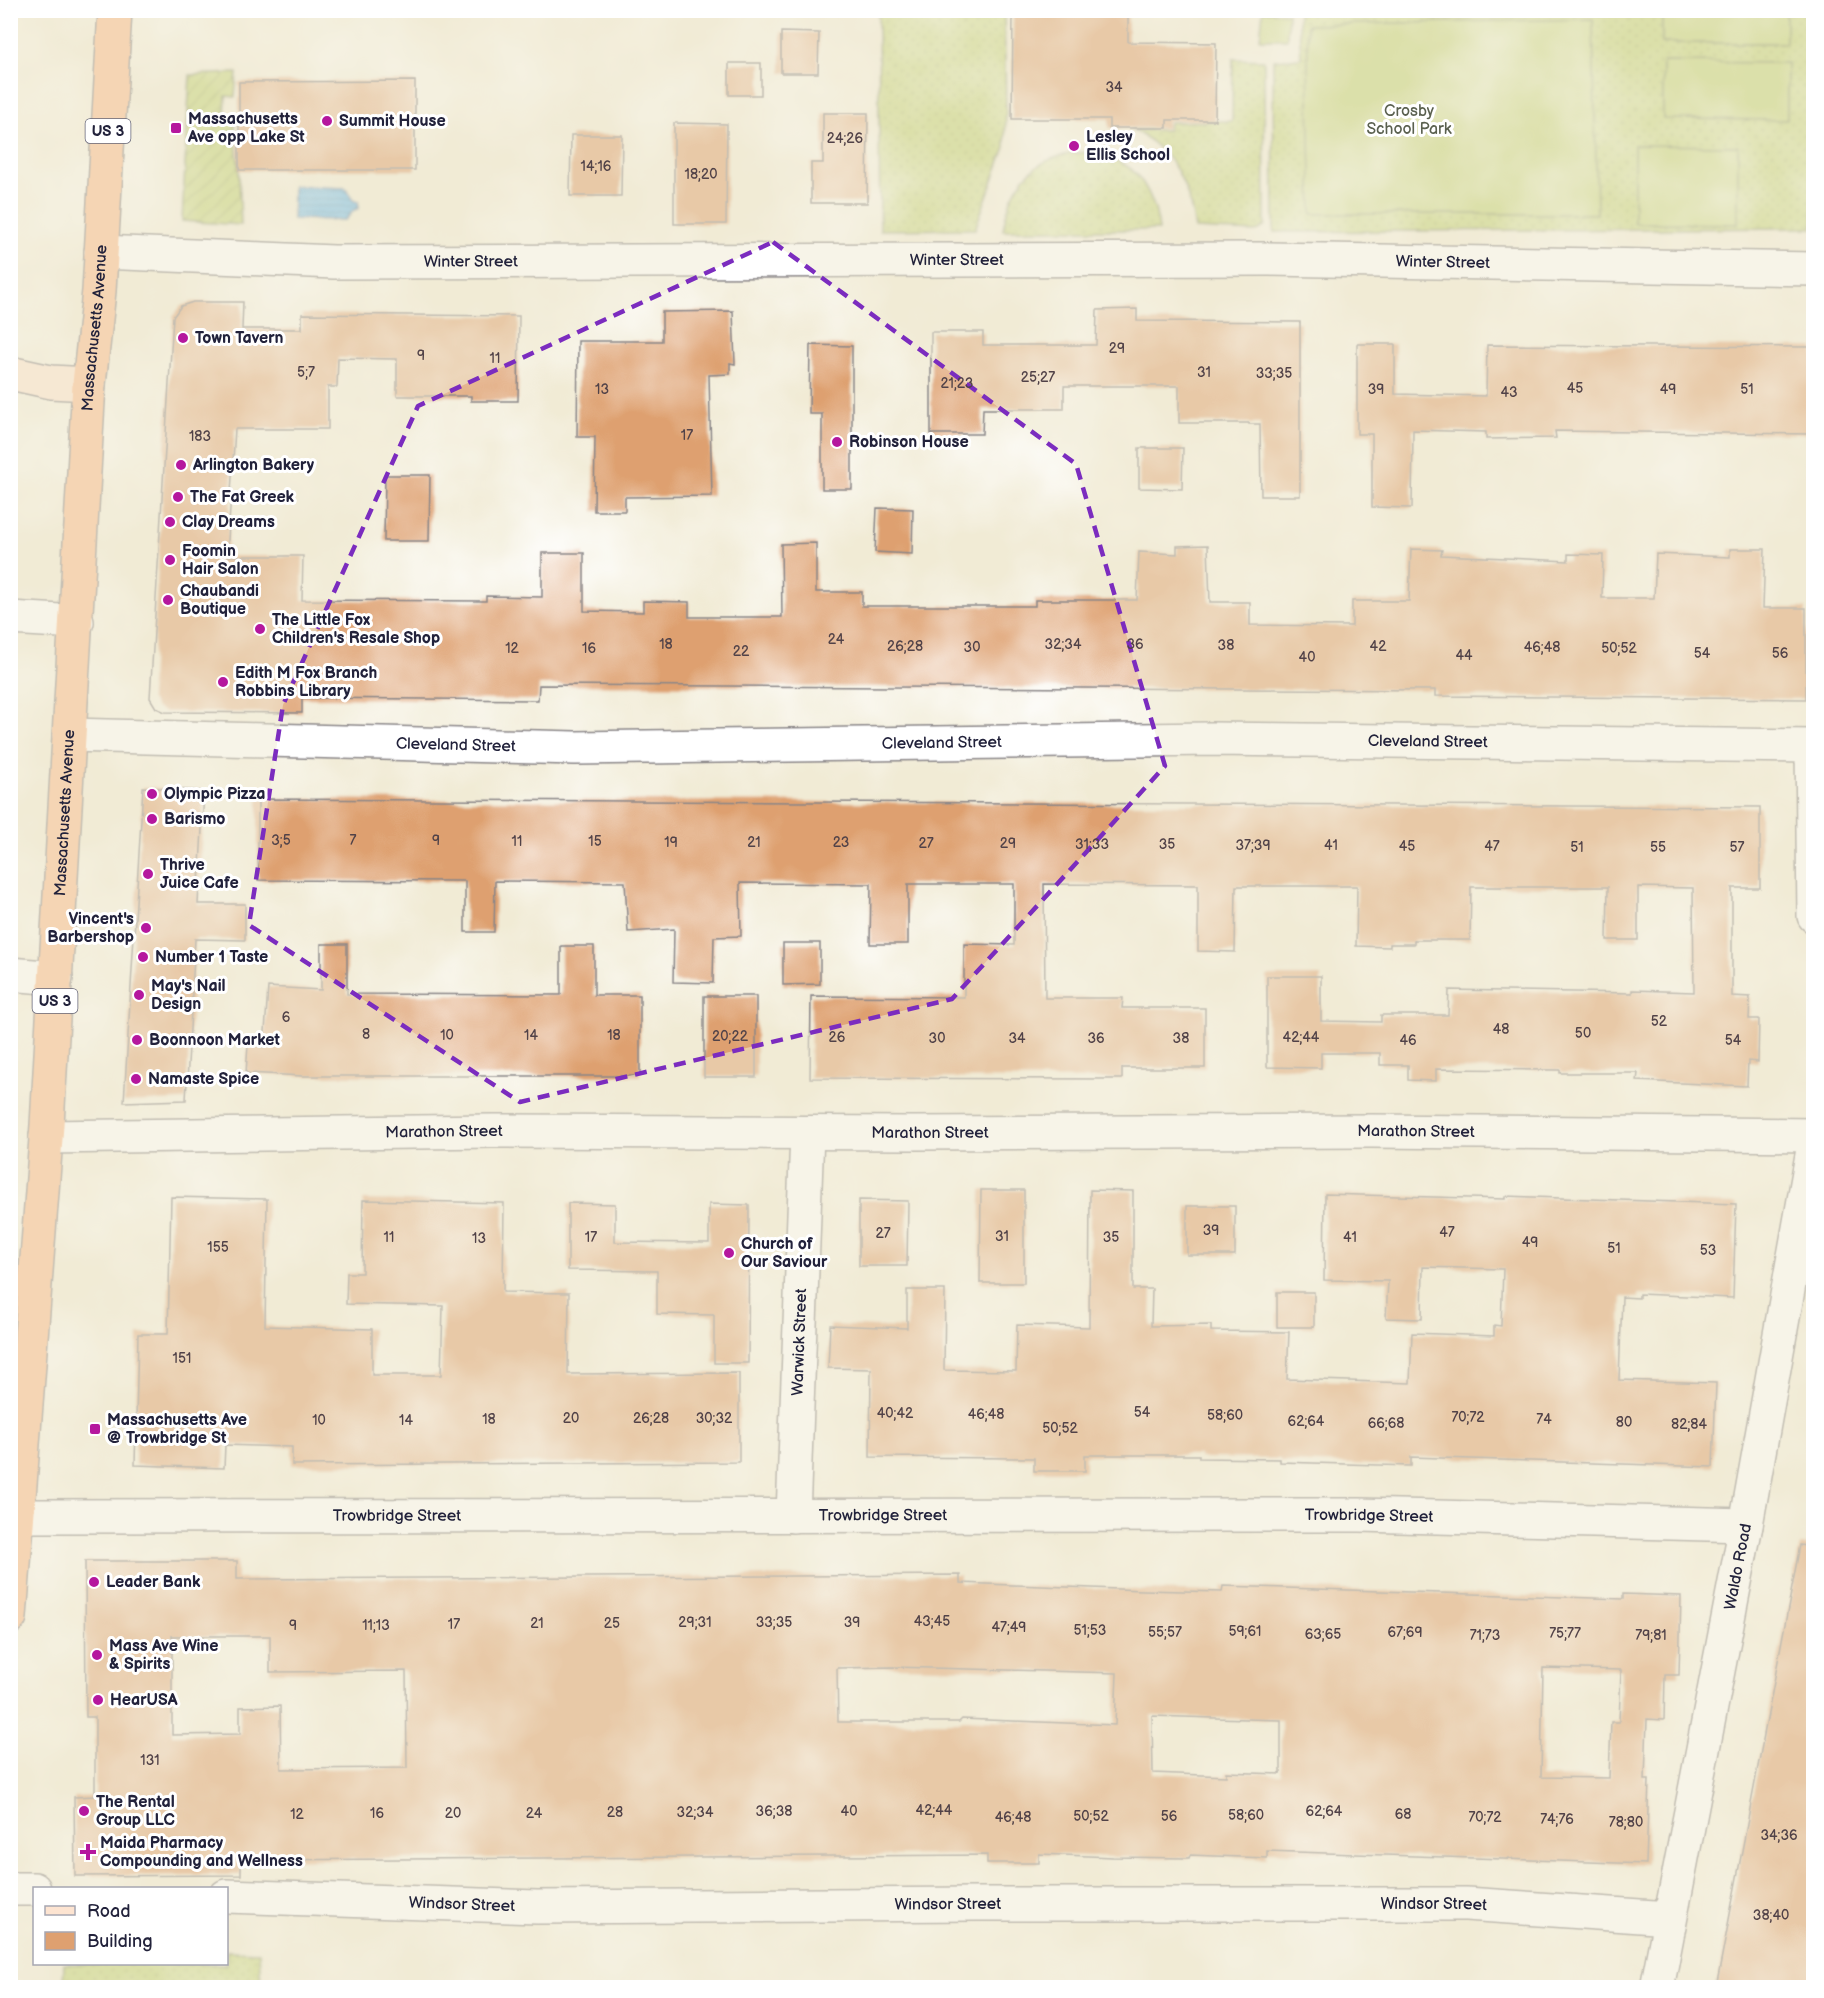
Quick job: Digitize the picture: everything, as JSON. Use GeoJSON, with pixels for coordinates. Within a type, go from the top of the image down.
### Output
{"type":"FeatureCollection","features":[{"type":"Feature","properties":{"kind":"highway","name":"Massachusetts Avenue"},"geometry":{"type":"LineString","coordinates":[[10,1617],[19,1516],[21,1322],[46,1137],[89,384],[99,291],[116,10]]}},
{"type":"Feature","properties":{"kind":"main road"},"geometry":{"type":"LineString","coordinates":[[10,373],[51,382],[89,384]]}},
{"type":"Feature","properties":{"kind":"street","name":"Winter Street"},"geometry":{"type":"LineString","coordinates":[[101,252],[333,262],[1269,259],[1814,269]]}},
{"type":"Feature","properties":{"kind":"street"},"geometry":{"type":"LineString","coordinates":[[10,618],[77,622]]}},
{"type":"Feature","properties":{"kind":"street","name":"Cleveland Street"},"geometry":{"type":"LineString","coordinates":[[69,735],[575,748],[1211,739],[1813,746]]}},
{"type":"Feature","properties":{"kind":"street"},"geometry":{"type":"LineString","coordinates":[[1813,746],[1814,916]]}},
{"type":"Feature","properties":{"kind":"street"},"geometry":{"type":"LineString","coordinates":[[10,974],[56,978]]}},
{"type":"Feature","properties":{"kind":"street","name":"Marathon Street"},"geometry":{"type":"LineString","coordinates":[[46,1137],[492,1131],[1371,1131],[1814,1135]]}},
{"type":"Feature","properties":{"kind":"street","name":"Warwick Street"},"geometry":{"type":"LineString","coordinates":[[793,1516],[807,1132]]}},
{"type":"Feature","properties":{"kind":"street","name":"Waldo Road"},"geometry":{"type":"LineString","coordinates":[[1657,1988],[1746,1525],[1814,1144]]}},
{"type":"Feature","properties":{"kind":"street","name":"Trowbridge Street"},"geometry":{"type":"LineString","coordinates":[[19,1516],[1360,1515],[1746,1525]]}},
{"type":"Feature","properties":{"kind":"street"},"geometry":{"type":"LineString","coordinates":[[10,1888],[33,1889]]}},
{"type":"Feature","properties":{"kind":"street","name":"Windsor Street"},"geometry":{"type":"LineString","coordinates":[[228,1896],[537,1907],[1466,1904],[1669,1918]]}},
{"type":"Feature","properties":{"kind":"highlighted area"},"geometry":{"type":"Polygon","coordinates":[[[773,242],[1076,464],[1165,766],[952,999],[520,1102],[249,925],[283,705],[418,406],[773,242]]]}},
{"type":"Feature","properties":{"kind":"green space"},"geometry":{"type":"Polygon","coordinates":[[[878,11],[1004,11],[1005,147],[975,229],[880,230],[878,11]]]}},
{"type":"Feature","properties":{"kind":"green space"},"geometry":{"type":"Polygon","coordinates":[[[1263,11],[1288,13],[1287,39],[1260,39],[1263,11]]]}},
{"type":"Feature","properties":{"kind":"green space","name":"Crosby School Park"},"geometry":{"type":"Polygon","coordinates":[[[1298,11],[1813,11],[1813,228],[1274,232],[1273,60],[1301,58],[1298,11]]]}},
{"type":"Feature","properties":{"kind":"green space"},"geometry":{"type":"Polygon","coordinates":[[[1662,11],[1786,11],[1786,43],[1662,43],[1662,11]]]}},
{"type":"Feature","properties":{"kind":"green space"},"geometry":{"type":"Polygon","coordinates":[[[1593,19],[1597,214],[1312,214],[1307,25],[1593,19]]]}},
{"type":"Feature","properties":{"kind":"green space"},"geometry":{"type":"Polygon","coordinates":[[[1233,59],[1264,60],[1265,226],[1256,232],[1195,229],[1187,193],[1171,161],[1148,139],[1133,130],[1168,130],[1169,122],[1232,121],[1233,59]]]}},
{"type":"Feature","properties":{"kind":"green space"},"geometry":{"type":"Polygon","coordinates":[[[1663,62],[1787,63],[1787,120],[1663,119],[1663,62]]]}},
{"type":"Feature","properties":{"kind":"green space"},"geometry":{"type":"Polygon","coordinates":[[[237,73],[235,97],[226,96],[225,115],[234,115],[241,225],[182,221],[190,75],[237,73]]]}},
{"type":"Feature","properties":{"kind":"green space"},"geometry":{"type":"Polygon","coordinates":[[[1634,145],[1738,146],[1738,224],[1634,223],[1634,145]]]}},
{"type":"Feature","properties":{"kind":"green space"},"geometry":{"type":"Polygon","coordinates":[[[1089,152],[1107,157],[1132,170],[1149,193],[1156,212],[1159,230],[1003,230],[1012,196],[1030,172],[1055,158],[1089,152]]]}},
{"type":"Feature","properties":{"kind":"green space"},"geometry":{"type":"Polygon","coordinates":[[[228,1951],[259,1952],[261,1987],[63,1987],[64,1965],[228,1965],[228,1951]]]}},
{"type":"Feature","properties":{"kind":"water"},"geometry":{"type":"Polygon","coordinates":[[[293,186],[345,188],[354,201],[358,201],[359,208],[345,220],[293,219],[293,186]]]}},
{"type":"Feature","properties":{"kind":"building"},"geometry":{"type":"Polygon","coordinates":[[[1013,10],[1128,10],[1128,42],[1216,43],[1215,120],[1167,120],[1167,128],[1109,128],[1109,119],[1012,119],[1013,10]]]}},
{"type":"Feature","properties":{"kind":"building"},"geometry":{"type":"Polygon","coordinates":[[[781,32],[819,33],[818,73],[781,73],[781,32]]]}},
{"type":"Feature","properties":{"kind":"building"},"geometry":{"type":"Polygon","coordinates":[[[729,63],[761,63],[761,95],[729,95],[729,63]]]}},
{"type":"Feature","properties":{"kind":"building","name":"Summit House"},"geometry":{"type":"Polygon","coordinates":[[[415,81],[415,170],[239,170],[239,82],[415,81]]]}},
{"type":"Feature","properties":{"kind":"building"},"geometry":{"type":"Polygon","coordinates":[[[823,113],[868,113],[867,203],[811,203],[811,163],[823,163],[823,113]]]}},
{"type":"Feature","properties":{"kind":"building"},"geometry":{"type":"Polygon","coordinates":[[[674,123],[727,124],[726,224],[674,224],[674,123]]]}},
{"type":"Feature","properties":{"kind":"building"},"geometry":{"type":"Polygon","coordinates":[[[571,135],[622,135],[621,196],[570,196],[571,135]]]}},
{"type":"Feature","properties":{"kind":"building"},"geometry":{"type":"Polygon","coordinates":[[[193,302],[243,302],[242,329],[302,329],[302,314],[519,316],[518,401],[471,401],[471,396],[397,396],[397,359],[338,358],[337,387],[328,387],[328,429],[235,429],[227,556],[303,556],[302,600],[486,601],[486,596],[542,597],[542,553],[584,553],[584,611],[643,612],[643,601],[689,602],[689,617],[782,617],[781,544],[816,543],[816,592],[862,592],[862,606],[1035,606],[1035,600],[1137,600],[1139,552],[1177,554],[1177,546],[1208,545],[1210,602],[1250,602],[1250,625],[1352,626],[1352,601],[1409,601],[1411,549],[1442,550],[1441,555],[1568,561],[1568,554],[1603,555],[1602,598],[1654,598],[1656,554],[1730,557],[1730,549],[1765,549],[1763,608],[1806,608],[1806,699],[1435,696],[1435,690],[539,685],[538,700],[302,698],[302,713],[165,712],[156,708],[150,698],[173,317],[181,306],[193,302]]]}},
{"type":"Feature","properties":{"kind":"building"},"geometry":{"type":"Polygon","coordinates":[[[1137,309],[1137,321],[1300,322],[1300,496],[1261,496],[1260,424],[1179,423],[1179,386],[1064,386],[1064,409],[983,409],[982,434],[931,434],[931,332],[983,332],[983,345],[1096,345],[1097,310],[1137,309]]]}},
{"type":"Feature","properties":{"kind":"building"},"geometry":{"type":"Polygon","coordinates":[[[733,311],[735,364],[730,363],[730,374],[709,375],[712,496],[625,497],[625,511],[594,511],[595,437],[577,437],[578,341],[662,341],[662,312],[733,311]]]}},
{"type":"Feature","properties":{"kind":"building"},"geometry":{"type":"Polygon","coordinates":[[[1357,344],[1395,344],[1395,394],[1486,396],[1487,345],[1814,347],[1814,434],[1555,431],[1556,438],[1486,439],[1486,432],[1413,430],[1412,508],[1372,507],[1372,434],[1357,434],[1357,344]]]}},
{"type":"Feature","properties":{"kind":"building","name":"Robinson House"},"geometry":{"type":"Polygon","coordinates":[[[810,345],[852,346],[852,489],[822,489],[822,414],[809,414],[810,345]]]}},
{"type":"Feature","properties":{"kind":"building"},"geometry":{"type":"Polygon","coordinates":[[[1139,448],[1183,448],[1182,489],[1139,488],[1139,448]]]}},
{"type":"Feature","properties":{"kind":"building"},"geometry":{"type":"Polygon","coordinates":[[[385,475],[430,475],[429,541],[384,541],[385,475]]]}},
{"type":"Feature","properties":{"kind":"building"},"geometry":{"type":"Polygon","coordinates":[[[877,508],[913,509],[912,554],[875,552],[877,508]]]}},
{"type":"Feature","properties":{"kind":"building"},"geometry":{"type":"Polygon","coordinates":[[[143,787],[204,791],[198,904],[245,904],[245,940],[195,939],[186,1100],[124,1102],[143,787]]]}},
{"type":"Feature","properties":{"kind":"building"},"geometry":{"type":"Polygon","coordinates":[[[258,799],[1760,807],[1760,888],[1732,888],[1732,996],[1750,997],[1749,1019],[1759,1019],[1758,1062],[1748,1061],[1747,1086],[1637,1081],[1638,1073],[1560,1073],[1560,1070],[1436,1069],[1436,1081],[1408,1080],[1408,1065],[1380,1065],[1380,1053],[1321,1053],[1321,1068],[1267,1067],[1267,976],[1321,976],[1321,1021],[1381,1022],[1381,1015],[1448,1015],[1449,990],[1694,992],[1693,888],[1638,887],[1638,940],[1607,940],[1608,887],[1471,887],[1470,940],[1414,940],[1414,944],[1390,944],[1390,947],[1356,946],[1357,886],[1236,886],[1235,952],[1198,951],[1198,885],[1044,884],[1045,998],[1123,998],[1122,1008],[1205,1008],[1205,1068],[1122,1068],[1122,1079],[810,1078],[811,996],[964,997],[964,944],[1014,945],[1014,884],[908,884],[908,944],[870,944],[871,884],[740,883],[741,936],[714,937],[713,983],[673,982],[674,929],[628,932],[625,882],[495,881],[494,932],[465,932],[465,881],[258,880],[258,799]]]}},
{"type":"Feature","properties":{"kind":"building"},"geometry":{"type":"Polygon","coordinates":[[[783,943],[820,943],[820,984],[783,985],[783,943]]]}},
{"type":"Feature","properties":{"kind":"building"},"geometry":{"type":"Polygon","coordinates":[[[321,944],[347,944],[347,994],[561,995],[561,946],[594,946],[594,995],[640,995],[640,1076],[303,1076],[246,1073],[248,1045],[264,1047],[268,987],[321,990],[321,944]]]}},
{"type":"Feature","properties":{"kind":"building"},"geometry":{"type":"Polygon","coordinates":[[[704,996],[756,996],[756,1077],[704,1077],[704,996]]]}},
{"type":"Feature","properties":{"kind":"building"},"geometry":{"type":"Polygon","coordinates":[[[981,1190],[1024,1190],[1024,1283],[980,1283],[981,1190]]]}},
{"type":"Feature","properties":{"kind":"building"},"geometry":{"type":"Polygon","coordinates":[[[1090,1190],[1133,1191],[1133,1289],[1152,1289],[1151,1326],[1211,1325],[1211,1331],[1289,1332],[1287,1379],[1410,1383],[1412,1333],[1494,1336],[1494,1325],[1501,1326],[1503,1269],[1423,1267],[1422,1319],[1386,1318],[1388,1281],[1324,1280],[1325,1194],[1505,1199],[1505,1196],[1736,1204],[1733,1298],[1639,1294],[1639,1298],[1622,1297],[1619,1380],[1716,1383],[1713,1467],[1411,1457],[1411,1466],[1280,1462],[1280,1459],[1199,1458],[1199,1455],[1085,1455],[1085,1471],[1034,1471],[1034,1458],[870,1457],[871,1369],[828,1368],[830,1325],[907,1328],[907,1290],[945,1290],[944,1370],[1016,1371],[1017,1325],[1089,1327],[1090,1190]]]}},
{"type":"Feature","properties":{"kind":"building"},"geometry":{"type":"Polygon","coordinates":[[[171,1197],[267,1199],[265,1326],[372,1329],[372,1375],[441,1375],[443,1306],[346,1304],[347,1273],[362,1273],[363,1200],[504,1203],[503,1292],[569,1293],[568,1374],[739,1373],[739,1462],[292,1465],[292,1447],[225,1445],[224,1468],[135,1465],[138,1334],[168,1334],[171,1197]]]}},
{"type":"Feature","properties":{"kind":"building"},"geometry":{"type":"Polygon","coordinates":[[[859,1200],[908,1201],[907,1266],[859,1266],[859,1200]]]}},
{"type":"Feature","properties":{"kind":"building"},"geometry":{"type":"Polygon","coordinates":[[[568,1203],[615,1204],[615,1242],[709,1243],[709,1204],[749,1205],[748,1363],[714,1363],[714,1315],[657,1314],[657,1271],[568,1270],[568,1203]]]}},
{"type":"Feature","properties":{"kind":"building"},"geometry":{"type":"Polygon","coordinates":[[[1187,1206],[1235,1206],[1235,1255],[1187,1255],[1187,1206]]]}},
{"type":"Feature","properties":{"kind":"building"},"geometry":{"type":"Polygon","coordinates":[[[1277,1292],[1314,1292],[1314,1327],[1277,1327],[1277,1292]]]}},
{"type":"Feature","properties":{"kind":"building"},"geometry":{"type":"Polygon","coordinates":[[[1800,1545],[1814,1547],[1814,1988],[1716,1988],[1800,1545]]]}},
{"type":"Feature","properties":{"kind":"building"},"geometry":{"type":"Polygon","coordinates":[[[85,1561],[237,1561],[237,1579],[960,1575],[960,1583],[1143,1590],[1222,1592],[1223,1586],[1623,1599],[1623,1594],[1681,1596],[1679,1675],[1665,1675],[1664,1720],[1647,1719],[1645,1780],[1649,1780],[1646,1864],[1267,1851],[1267,1858],[1039,1854],[1039,1863],[987,1863],[987,1855],[241,1860],[241,1875],[75,1876],[74,1797],[95,1796],[95,1717],[86,1717],[85,1561]],[[172,1636],[172,1735],[240,1734],[240,1707],[280,1706],[281,1769],[407,1768],[406,1671],[270,1672],[270,1636],[172,1636]],[[893,1667],[837,1668],[838,1722],[959,1722],[962,1719],[1115,1725],[1117,1673],[893,1667]],[[1543,1668],[1541,1777],[1609,1778],[1611,1722],[1619,1722],[1621,1670],[1543,1668]],[[1152,1716],[1153,1773],[1226,1776],[1226,1772],[1281,1774],[1281,1720],[1152,1716]]]}},
{"type":"Feature","properties":{"kind":"place","name":"Summit House"},"geometry":{"type":"Point","coordinates":[327,121]}},
{"type":"Feature","properties":{"kind":"place","name":"Massachusetts Ave opp Lake St"},"geometry":{"type":"Point","coordinates":[176,128]}},
{"type":"Feature","properties":{"kind":"place","name":"Lesley Ellis School"},"geometry":{"type":"Point","coordinates":[1074,146]}},
{"type":"Feature","properties":{"kind":"place","name":"Town Tavern"},"geometry":{"type":"Point","coordinates":[183,338]}},
{"type":"Feature","properties":{"kind":"place","name":"Robinson House"},"geometry":{"type":"Point","coordinates":[837,442]}},
{"type":"Feature","properties":{"kind":"place","name":"Arlington Bakery"},"geometry":{"type":"Point","coordinates":[181,465]}},
{"type":"Feature","properties":{"kind":"place","name":"The Fat Greek"},"geometry":{"type":"Point","coordinates":[178,497]}},
{"type":"Feature","properties":{"kind":"place","name":"Clay Dreams"},"geometry":{"type":"Point","coordinates":[170,522]}},
{"type":"Feature","properties":{"kind":"place","name":"Foomin Hair Salon"},"geometry":{"type":"Point","coordinates":[170,560]}},
{"type":"Feature","properties":{"kind":"place","name":"Chaubandi Boutique"},"geometry":{"type":"Point","coordinates":[168,600]}},
{"type":"Feature","properties":{"kind":"place","name":"The Little Fox Children's Resale Shop"},"geometry":{"type":"Point","coordinates":[260,629]}},
{"type":"Feature","properties":{"kind":"place","name":"Edith M Fox Branch Robbins Library"},"geometry":{"type":"Point","coordinates":[223,682]}},
{"type":"Feature","properties":{"kind":"place","name":"Olympic Pizza"},"geometry":{"type":"Point","coordinates":[152,794]}},
{"type":"Feature","properties":{"kind":"place","name":"Barismo"},"geometry":{"type":"Point","coordinates":[152,819]}},
{"type":"Feature","properties":{"kind":"place","name":"Thrive Juice Cafe"},"geometry":{"type":"Point","coordinates":[148,874]}},
{"type":"Feature","properties":{"kind":"place","name":"Vincent's Barbershop"},"geometry":{"type":"Point","coordinates":[146,928]}},
{"type":"Feature","properties":{"kind":"place","name":"Number 1 Taste"},"geometry":{"type":"Point","coordinates":[143,957]}},
{"type":"Feature","properties":{"kind":"place","name":"May's Nail Design"},"geometry":{"type":"Point","coordinates":[139,995]}},
{"type":"Feature","properties":{"kind":"place","name":"Boonnoon Market"},"geometry":{"type":"Point","coordinates":[137,1040]}},
{"type":"Feature","properties":{"kind":"place","name":"Namaste Spice"},"geometry":{"type":"Point","coordinates":[136,1079]}},
{"type":"Feature","properties":{"kind":"place","name":"Church of Our Saviour"},"geometry":{"type":"Point","coordinates":[729,1253]}},
{"type":"Feature","properties":{"kind":"place","name":"Massachusetts Ave @ Trowbridge St"},"geometry":{"type":"Point","coordinates":[95,1429]}},
{"type":"Feature","properties":{"kind":"place","name":"Leader Bank"},"geometry":{"type":"Point","coordinates":[94,1582]}},
{"type":"Feature","properties":{"kind":"place","name":"Mass Ave Wine & Spirits"},"geometry":{"type":"Point","coordinates":[97,1655]}},
{"type":"Feature","properties":{"kind":"place","name":"HearUSA"},"geometry":{"type":"Point","coordinates":[98,1700]}},
{"type":"Feature","properties":{"kind":"place","name":"The Rental Group LLC"},"geometry":{"type":"Point","coordinates":[84,1811]}},
{"type":"Feature","properties":{"kind":"place","name":"Maida Pharmacy Compounding and Wellness"},"geometry":{"type":"Point","coordinates":[88,1852]}}]}
